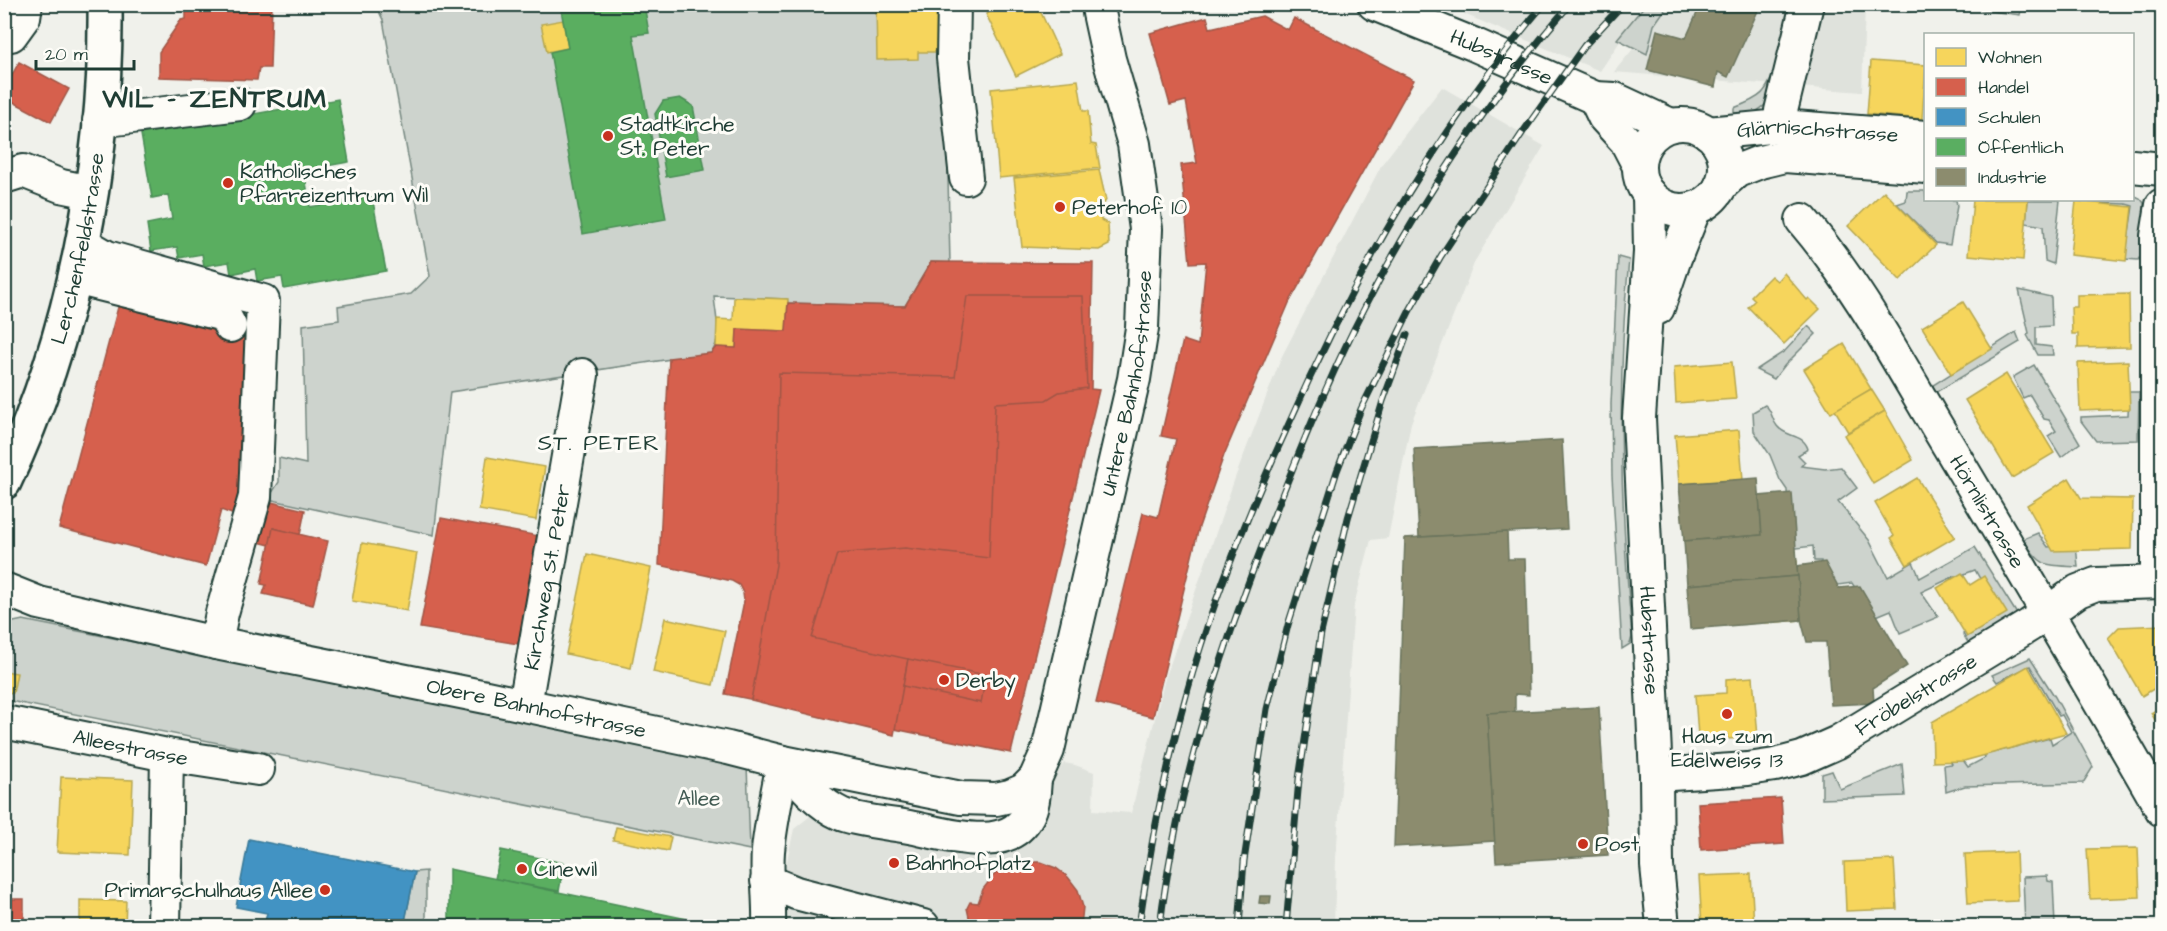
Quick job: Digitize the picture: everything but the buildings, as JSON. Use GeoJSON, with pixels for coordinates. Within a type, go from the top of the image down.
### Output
{"type":"FeatureCollection","features":[{"type":"Feature","properties":{"kind":"main road","name":"Lerchenfeldstrasse"},"geometry":{"type":"LineString","coordinates":[[4,482],[32,416],[66,314],[83,243],[99,121],[105,4]]}},
{"type":"Feature","properties":{"kind":"street"},"geometry":{"type":"LineString","coordinates":[[4,36],[11,35],[24,17],[26,4]]}},
{"type":"Feature","properties":{"kind":"street"},"geometry":{"type":"LineString","coordinates":[[954,4],[952,58],[966,178]]}},
{"type":"Feature","properties":{"kind":"street","name":"Hubstrasse"},"geometry":{"type":"LineString","coordinates":[[1374,4],[1473,44],[1595,98],[1615,99],[1671,125]]}},
{"type":"Feature","properties":{"kind":"street"},"geometry":{"type":"LineString","coordinates":[[1780,126],[1781,111],[1807,4]]}},
{"type":"Feature","properties":{"kind":"street","name":"Untere Bahnhofstrasse"},"geometry":{"type":"LineString","coordinates":[[1035,779],[1048,750],[1134,379],[1143,317],[1146,229],[1134,144],[1109,59],[1099,7]]}},
{"type":"Feature","properties":{"kind":"street","name":"Hubstrasse"},"geometry":{"type":"LineString","coordinates":[[1595,98],[1604,117],[1626,141],[1644,180],[1650,252],[1639,418],[1656,775],[1657,866],[1663,927]]}},
{"type":"Feature","properties":{"kind":"street"},"geometry":{"type":"LineString","coordinates":[[99,121],[240,104]]}},
{"type":"Feature","properties":{"kind":"street"},"geometry":{"type":"LineString","coordinates":[[1684,124],[1708,133],[1718,144],[1724,157],[1725,171],[1721,185],[1710,199],[1695,208],[1682,210],[1658,203],[1644,180],[1641,152],[1648,140],[1658,131],[1671,125],[1684,124]]}},
{"type":"Feature","properties":{"kind":"street","name":"Glärnischstrasse"},"geometry":{"type":"LineString","coordinates":[[1708,133],[1780,126],[1924,137]]}},
{"type":"Feature","properties":{"kind":"street","name":"Glärnischstrasse"},"geometry":{"type":"LineString","coordinates":[[1721,185],[1737,171],[1785,156],[1924,167]]}},
{"type":"Feature","properties":{"kind":"street"},"geometry":{"type":"LineString","coordinates":[[2134,166],[2163,169]]}},
{"type":"Feature","properties":{"kind":"street"},"geometry":{"type":"LineString","coordinates":[[4,177],[23,171],[61,186],[91,192]]}},
{"type":"Feature","properties":{"kind":"street"},"geometry":{"type":"LineString","coordinates":[[2160,582],[2157,236],[2163,205]]}},
{"type":"Feature","properties":{"kind":"street","name":"Hubstrasse"},"geometry":{"type":"LineString","coordinates":[[1643,355],[1675,258],[1695,208]]}},
{"type":"Feature","properties":{"kind":"street","name":"Hörnlistrasse"},"geometry":{"type":"LineString","coordinates":[[1802,220],[1823,245],[1864,304],[2163,810]]}},
{"type":"Feature","properties":{"kind":"street"},"geometry":{"type":"LineString","coordinates":[[83,243],[107,257],[263,301],[255,497],[222,613],[205,640]]}},
{"type":"Feature","properties":{"kind":"street"},"geometry":{"type":"LineString","coordinates":[[75,278],[224,315],[230,326]]}},
{"type":"Feature","properties":{"kind":"street","name":"Kirchweg St. Peter"},"geometry":{"type":"LineString","coordinates":[[525,705],[582,375]]}},
{"type":"Feature","properties":{"kind":"street"},"geometry":{"type":"LineString","coordinates":[[205,640],[229,513]]}},
{"type":"Feature","properties":{"kind":"street","name":"Fröbelstrasse"},"geometry":{"type":"LineString","coordinates":[[1656,775],[1748,769],[1802,758],[1838,742],[2030,625],[2078,591],[2096,584],[2160,582]]}},
{"type":"Feature","properties":{"kind":"street","name":"Obere Bahnhofstrasse"},"geometry":{"type":"LineString","coordinates":[[4,589],[39,603],[205,640],[525,705],[728,748],[783,762],[961,798],[982,800],[1010,796],[1024,790],[1035,779]]}},
{"type":"Feature","properties":{"kind":"street","name":"Alleestrasse"},"geometry":{"type":"LineString","coordinates":[[4,722],[167,755],[258,769]]}},
{"type":"Feature","properties":{"kind":"street"},"geometry":{"type":"LineString","coordinates":[[164,927],[167,755]]}},
{"type":"Feature","properties":{"kind":"street"},"geometry":{"type":"LineString","coordinates":[[783,762],[814,796],[842,815],[966,838],[992,840],[1014,831],[1028,816],[1034,798],[1035,779]]}},
{"type":"Feature","properties":{"kind":"street"},"geometry":{"type":"LineString","coordinates":[[769,905],[769,843],[783,762]]}},
{"type":"Feature","properties":{"kind":"street"},"geometry":{"type":"LineString","coordinates":[[769,905],[796,893],[923,927]]}},
{"type":"Feature","properties":{"kind":"street"},"geometry":{"type":"LineString","coordinates":[[769,905],[852,927]]}},
{"type":"Feature","properties":{"kind":"shaded area"},"geometry":{"type":"Polygon","coordinates":[[[1467,5],[1654,5],[1627,31],[1600,71],[1464,14],[1467,5]]]}},
{"type":"Feature","properties":{"kind":"shaded area"},"geometry":{"type":"Polygon","coordinates":[[[1669,5],[1865,5],[1862,92],[1614,72],[1669,5]]]}},
{"type":"Feature","properties":{"kind":"shaded area"},"geometry":{"type":"Polygon","coordinates":[[[1442,87],[1544,146],[1475,261],[1411,423],[1388,538],[1371,540],[1354,605],[1336,858],[1334,926],[784,926],[786,865],[794,829],[819,809],[970,827],[1029,815],[1064,763],[1094,772],[1093,810],[1131,813],[1165,679],[1235,478],[1282,356],[1382,164],[1442,87]]]}},
{"type":"Feature","properties":{"kind":"green space"},"geometry":{"type":"Polygon","coordinates":[[[1906,4],[2022,5],[2020,15],[1960,7],[1907,12],[1906,4]]]}},
{"type":"Feature","properties":{"kind":"green space","name":"ST. PETER"},"geometry":{"type":"Polygon","coordinates":[[[376,5],[944,5],[950,263],[931,262],[905,306],[788,303],[787,299],[714,296],[717,341],[711,353],[450,392],[434,535],[268,499],[279,482],[279,458],[306,464],[303,325],[339,320],[338,306],[411,294],[430,276],[383,20],[376,5]]]}},
{"type":"Feature","properties":{"kind":"green space"},"geometry":{"type":"Polygon","coordinates":[[[1645,5],[1668,5],[1654,25],[1647,54],[1617,39],[1645,5]]]}},
{"type":"Feature","properties":{"kind":"green space"},"geometry":{"type":"Polygon","coordinates":[[[1777,66],[1767,102],[1756,112],[1734,118],[1734,108],[1751,101],[1762,93],[1777,66]]]}},
{"type":"Feature","properties":{"kind":"green space"},"geometry":{"type":"Polygon","coordinates":[[[1907,191],[1924,191],[1924,201],[1956,201],[1950,245],[1936,243],[1897,204],[1906,201],[1907,191]]]}},
{"type":"Feature","properties":{"kind":"green space"},"geometry":{"type":"Polygon","coordinates":[[[2134,195],[2140,198],[2144,203],[2141,255],[2138,260],[2125,259],[2133,206],[2076,202],[2134,201],[2134,195]]]}},
{"type":"Feature","properties":{"kind":"green space"},"geometry":{"type":"Polygon","coordinates":[[[2028,201],[2060,201],[2053,264],[2045,261],[2043,226],[2026,223],[2028,201]]]}},
{"type":"Feature","properties":{"kind":"green space"},"geometry":{"type":"Polygon","coordinates":[[[1618,257],[1629,260],[1621,401],[1625,543],[1632,637],[1630,644],[1622,649],[1612,476],[1611,404],[1618,257]]]}},
{"type":"Feature","properties":{"kind":"green space"},"geometry":{"type":"Polygon","coordinates":[[[2019,290],[2051,297],[2052,326],[2036,327],[2036,345],[2052,347],[2053,355],[2038,355],[2027,335],[2029,333],[2019,290]]]}},
{"type":"Feature","properties":{"kind":"green space"},"geometry":{"type":"Polygon","coordinates":[[[1808,326],[1816,334],[1774,379],[1756,370],[1785,351],[1808,326]]]}},
{"type":"Feature","properties":{"kind":"green space"},"geometry":{"type":"Polygon","coordinates":[[[2016,332],[2020,342],[1933,394],[1930,387],[2016,332]]]}},
{"type":"Feature","properties":{"kind":"green space"},"geometry":{"type":"Polygon","coordinates":[[[2034,365],[2080,443],[2061,457],[2048,436],[2056,431],[2049,420],[2044,419],[2030,395],[2023,398],[2013,377],[2034,365]]]}},
{"type":"Feature","properties":{"kind":"green space"},"geometry":{"type":"Polygon","coordinates":[[[2129,392],[2139,392],[2138,440],[2096,441],[2081,421],[2081,417],[2128,415],[2129,392]]]}},
{"type":"Feature","properties":{"kind":"green space"},"geometry":{"type":"Polygon","coordinates":[[[1765,405],[1781,430],[1806,444],[1808,449],[1798,455],[1805,462],[1801,466],[1825,469],[1841,467],[1857,488],[1838,502],[1869,540],[1888,577],[1913,562],[1920,578],[1975,547],[2017,614],[2008,624],[1970,646],[1963,634],[1999,613],[1975,570],[1955,576],[1921,592],[1938,617],[1900,633],[1891,610],[1874,617],[1852,583],[1831,586],[1821,569],[1821,561],[1814,561],[1813,546],[1789,549],[1787,490],[1780,480],[1770,455],[1754,431],[1753,412],[1765,405]]]}},
{"type":"Feature","properties":{"kind":"green space"},"geometry":{"type":"Polygon","coordinates":[[[2038,533],[2048,547],[2076,544],[2078,567],[2051,565],[2040,560],[2023,539],[2038,533]]]}},
{"type":"Feature","properties":{"kind":"green space","name":"Allee"},"geometry":{"type":"Polygon","coordinates":[[[23,620],[747,765],[750,850],[5,700],[4,624],[23,620]]]}},
{"type":"Feature","properties":{"kind":"green space"},"geometry":{"type":"Polygon","coordinates":[[[2030,658],[2055,697],[2093,767],[2083,783],[1965,786],[1946,792],[1944,765],[1952,764],[1950,760],[1963,760],[1968,767],[1985,758],[1984,755],[2050,738],[2052,744],[2071,732],[2030,666],[1997,682],[1992,675],[2030,658]]]}},
{"type":"Feature","properties":{"kind":"green space"},"geometry":{"type":"Polygon","coordinates":[[[1902,764],[1905,796],[1822,799],[1822,774],[1832,771],[1840,789],[1902,764]]]}},
{"type":"Feature","properties":{"kind":"green space"},"geometry":{"type":"Polygon","coordinates":[[[426,871],[426,926],[404,926],[415,872],[426,871]]]}},
{"type":"Feature","properties":{"kind":"green space"},"geometry":{"type":"Polygon","coordinates":[[[2047,876],[2048,881],[2053,882],[2055,926],[2025,926],[2023,877],[2047,876]]]}},
{"type":"Feature","properties":{"kind":"green space"},"geometry":{"type":"Polygon","coordinates":[[[1932,920],[1933,926],[1903,926],[1903,922],[1932,920]]]}},
{"type":"Feature","properties":{"kind":"railway"},"geometry":{"type":"LineString","coordinates":[[1139,926],[1162,794],[1195,664],[1224,579],[1270,466],[1340,315],[1400,207],[1468,102],[1544,4]]}},
{"type":"Feature","properties":{"kind":"railway"},"geometry":{"type":"LineString","coordinates":[[1160,926],[1176,826],[1215,679],[1266,536],[1330,380],[1376,287],[1425,202],[1509,79],[1570,4]]}},
{"type":"Feature","properties":{"kind":"railway"},"geometry":{"type":"LineString","coordinates":[[1239,926],[1244,861],[1267,709],[1288,625],[1337,471],[1361,409],[1410,310],[1441,256],[1523,132],[1584,46],[1623,4]]}},
{"type":"Feature","properties":{"kind":"railway"},"geometry":{"type":"LineString","coordinates":[[1286,926],[1299,779],[1321,633],[1348,518],[1383,401],[1407,335]]}},
{"type":"Feature","properties":{"kind":"place","name":"Stadtkirche St. Peter"},"geometry":{"type":"Point","coordinates":[608,136]}},
{"type":"Feature","properties":{"kind":"place","name":"Katholisches Pfarreizentrum Wil"},"geometry":{"type":"Point","coordinates":[228,183]}},
{"type":"Feature","properties":{"kind":"place","name":"Peterhof 10"},"geometry":{"type":"Point","coordinates":[1060,207]}},
{"type":"Feature","properties":{"kind":"place","name":"Derby"},"geometry":{"type":"Point","coordinates":[944,680]}},
{"type":"Feature","properties":{"kind":"place","name":"Haus zum Edelweiss 13"},"geometry":{"type":"Point","coordinates":[1727,714]}},
{"type":"Feature","properties":{"kind":"place","name":"Post"},"geometry":{"type":"Point","coordinates":[1583,844]}},
{"type":"Feature","properties":{"kind":"place","name":"Bahnhofplatz"},"geometry":{"type":"Point","coordinates":[894,863]}},
{"type":"Feature","properties":{"kind":"place","name":"Cinewil"},"geometry":{"type":"Point","coordinates":[522,869]}},
{"type":"Feature","properties":{"kind":"place","name":"Primarschulhaus Allee"},"geometry":{"type":"Point","coordinates":[325,890]}},
{"type":"Feature","properties":{"kind":"district","name":"WIL - ZENTRUM"},"geometry":{"type":"Point","coordinates":[215,98]}},
{"type":"Feature","properties":{"kind":"district","name":"ST. PETER"},"geometry":{"type":"Point","coordinates":[599,442]}}]}
